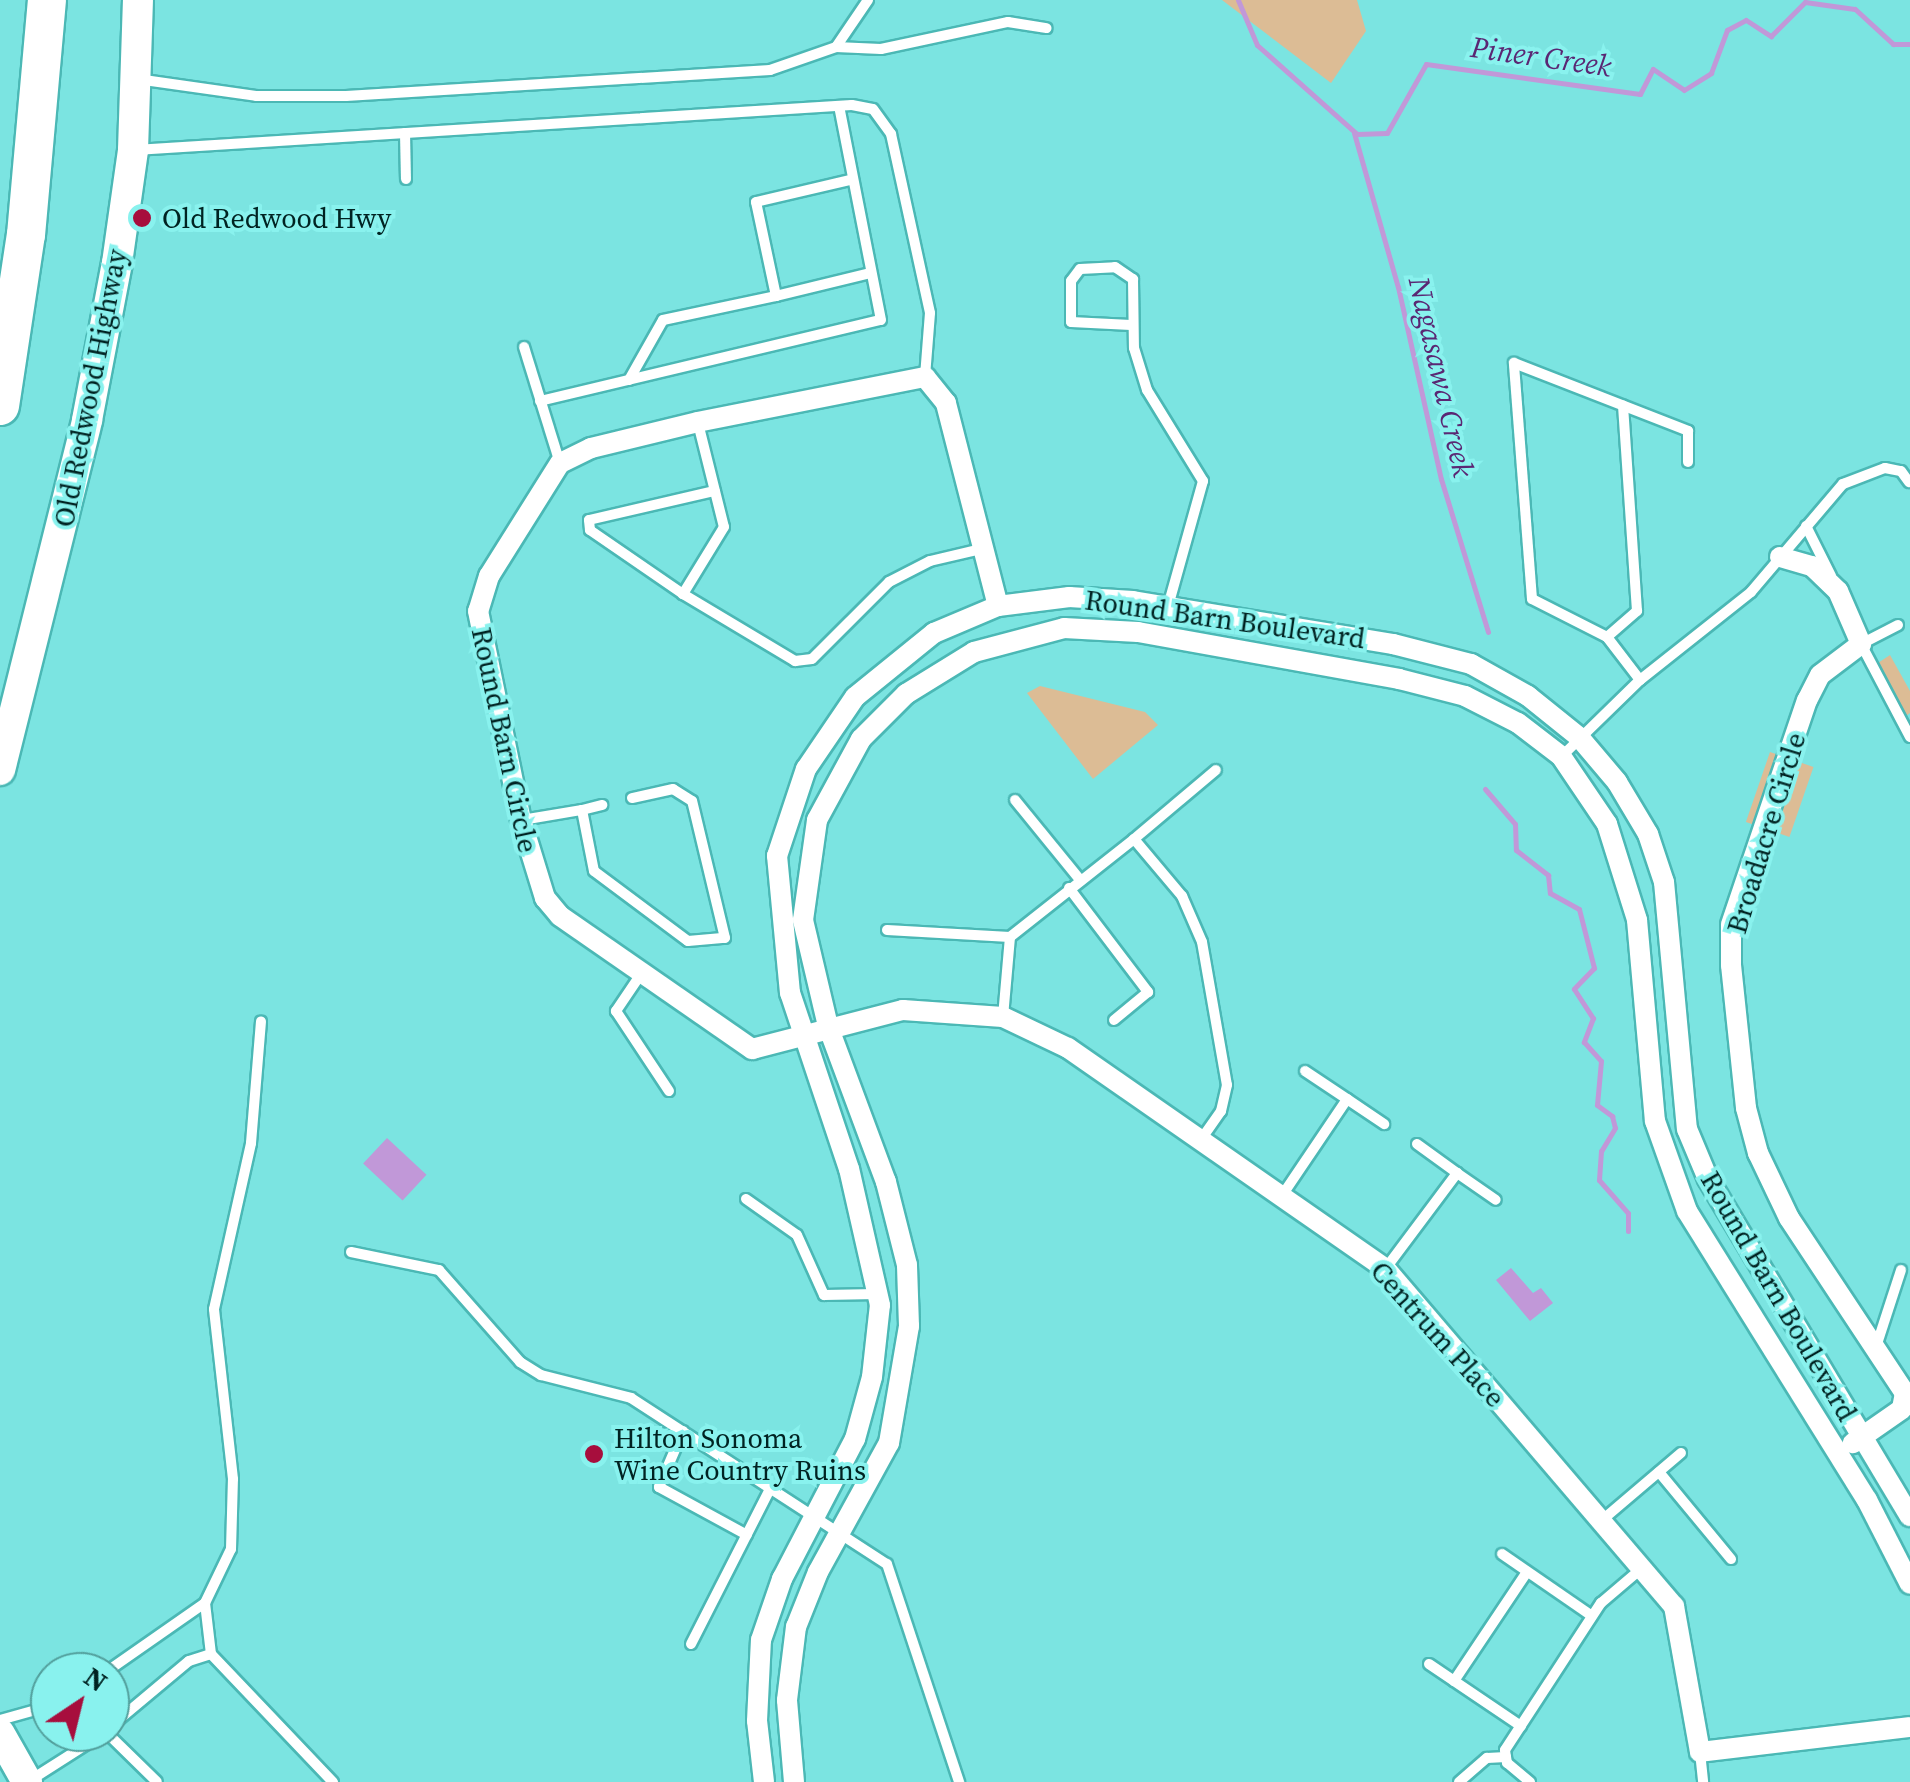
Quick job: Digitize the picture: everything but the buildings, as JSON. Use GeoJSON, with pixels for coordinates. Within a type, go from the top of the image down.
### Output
{"type":"FeatureCollection","features":[{"type":"Feature","properties":{"kind":"highway"},"geometry":{"type":"LineString","coordinates":[[0,406],[26,235],[47,0]]}},
{"type":"Feature","properties":{"kind":"main road","name":"Old Redwood Highway"},"geometry":{"type":"LineString","coordinates":[[0,770],[87,420],[133,150],[138,0]]}},
{"type":"Feature","properties":{"kind":"main road"},"geometry":{"type":"LineString","coordinates":[[0,1734],[28,1782]]}},
{"type":"Feature","properties":{"kind":"street"},"geometry":{"type":"LineString","coordinates":[[560,464],[591,448],[698,422],[925,376],[946,404],[998,606]]}},
{"type":"Feature","properties":{"kind":"street","name":"Round Barn Circle"},"geometry":{"type":"LineString","coordinates":[[560,464],[489,576],[478,610],[521,820],[545,898],[641,974],[752,1049],[828,1026]]}},
{"type":"Feature","properties":{"kind":"street"},"geometry":{"type":"LineString","coordinates":[[1780,558],[1812,566],[1838,591],[1861,644]]}},
{"type":"Feature","properties":{"kind":"street","name":"Round Barn Boulevard"},"geometry":{"type":"LineString","coordinates":[[764,1782],[757,1721],[760,1640],[782,1578],[855,1438],[872,1377],[878,1294],[849,1170],[790,994],[777,856],[806,769],[854,697],[894,660],[934,633],[998,606],[1069,597],[1168,607],[1471,664],[1528,696],[1579,738],[1617,782],[1648,834],[1664,882],[1687,1129],[1708,1180],[1910,1516]]}},
{"type":"Feature","properties":{"kind":"street","name":"Round Barn Boulevard"},"geometry":{"type":"LineString","coordinates":[[794,1782],[787,1700],[792,1646],[818,1572],[889,1443],[909,1326],[907,1265],[886,1182],[828,1026],[803,920],[814,834],[833,784],[861,739],[906,694],[974,652],[1010,638],[1064,628],[1138,632],[1399,679],[1465,696],[1518,723],[1561,756],[1607,824],[1637,920],[1654,1121],[1688,1211],[1836,1452],[1910,1584]]}},
{"type":"Feature","properties":{"kind":"street","name":"Broadacre Circle"},"geometry":{"type":"LineString","coordinates":[[1836,1452],[1862,1437],[1906,1400],[1789,1218],[1758,1153],[1746,1108],[1731,965],[1732,925],[1807,700],[1820,675],[1861,644]]}},
{"type":"Feature","properties":{"kind":"street","name":"Centrum Place"},"geometry":{"type":"LineString","coordinates":[[828,1026],[903,1010],[1003,1016],[1068,1048],[1385,1268],[1674,1606],[1700,1752]]}},
{"type":"Feature","properties":{"kind":"street"},"geometry":{"type":"LineString","coordinates":[[1700,1752],[1910,1727]]}},
{"type":"Feature","properties":{"kind":"lane"},"geometry":{"type":"LineString","coordinates":[[836,47],[868,0]]}},
{"type":"Feature","properties":{"kind":"lane"},"geometry":{"type":"LineString","coordinates":[[136,79],[256,96],[346,96],[770,70],[836,47],[881,49],[1008,22],[1047,28]]}},
{"type":"Feature","properties":{"kind":"lane"},"geometry":{"type":"LineString","coordinates":[[133,150],[839,106],[874,108],[891,134],[930,314],[925,376]]}},
{"type":"Feature","properties":{"kind":"lane"},"geometry":{"type":"LineString","coordinates":[[540,402],[881,320],[850,180],[839,106]]}},
{"type":"Feature","properties":{"kind":"lane"},"geometry":{"type":"LineString","coordinates":[[404,133],[406,178]]}},
{"type":"Feature","properties":{"kind":"lane"},"geometry":{"type":"LineString","coordinates":[[776,296],[756,202],[850,180]]}},
{"type":"Feature","properties":{"kind":"lane"},"geometry":{"type":"LineString","coordinates":[[1132,325],[1071,322],[1071,281],[1080,269],[1116,267],[1134,279],[1132,325],[1147,390],[1204,481],[1168,607]]}},
{"type":"Feature","properties":{"kind":"lane"},"geometry":{"type":"LineString","coordinates":[[629,380],[663,320],[870,273]]}},
{"type":"Feature","properties":{"kind":"lane"},"geometry":{"type":"LineString","coordinates":[[524,347],[560,464]]}},
{"type":"Feature","properties":{"kind":"lane"},"geometry":{"type":"LineString","coordinates":[[1640,680],[1607,637],[1532,599],[1514,362],[1688,430],[1688,462]]}},
{"type":"Feature","properties":{"kind":"lane"},"geometry":{"type":"LineString","coordinates":[[1607,637],[1637,611],[1623,405]]}},
{"type":"Feature","properties":{"kind":"lane"},"geometry":{"type":"LineString","coordinates":[[683,594],[724,527],[698,422]]}},
{"type":"Feature","properties":{"kind":"lane"},"geometry":{"type":"LineString","coordinates":[[1561,756],[1640,680],[1715,624],[1862,472],[1901,471],[1909,482]]}},
{"type":"Feature","properties":{"kind":"lane"},"geometry":{"type":"LineString","coordinates":[[715,491],[590,520],[590,530],[683,594],[795,660],[812,659],[889,582],[930,561],[981,549]]}},
{"type":"Feature","properties":{"kind":"lane"},"geometry":{"type":"LineString","coordinates":[[1806,526],[1838,591]]}},
{"type":"Feature","properties":{"kind":"lane"},"geometry":{"type":"LineString","coordinates":[[1898,625],[1861,644],[1910,737]]}},
{"type":"Feature","properties":{"kind":"lane"},"geometry":{"type":"LineString","coordinates":[[887,930],[1010,938],[1216,770]]}},
{"type":"Feature","properties":{"kind":"lane"},"geometry":{"type":"LineString","coordinates":[[582,810],[594,871],[688,941],[725,938],[692,801],[673,789],[632,798]]}},
{"type":"Feature","properties":{"kind":"lane"},"geometry":{"type":"LineString","coordinates":[[1016,800],[1080,880]]}},
{"type":"Feature","properties":{"kind":"lane"},"geometry":{"type":"LineString","coordinates":[[521,820],[602,805]]}},
{"type":"Feature","properties":{"kind":"lane"},"geometry":{"type":"LineString","coordinates":[[1134,839],[1182,896],[1202,942],[1226,1085],[1221,1111],[1200,1141]]}},
{"type":"Feature","properties":{"kind":"lane"},"geometry":{"type":"LineString","coordinates":[[1069,888],[1148,992],[1114,1020]]}},
{"type":"Feature","properties":{"kind":"lane"},"geometry":{"type":"LineString","coordinates":[[1003,1016],[1010,938]]}},
{"type":"Feature","properties":{"kind":"lane"},"geometry":{"type":"LineString","coordinates":[[641,974],[616,1010],[669,1091]]}},
{"type":"Feature","properties":{"kind":"lane"},"geometry":{"type":"LineString","coordinates":[[130,1655],[205,1603],[231,1549],[232,1479],[214,1309],[251,1143],[260,1021]]}},
{"type":"Feature","properties":{"kind":"lane"},"geometry":{"type":"LineString","coordinates":[[1305,1071],[1384,1124]]}},
{"type":"Feature","properties":{"kind":"lane"},"geometry":{"type":"LineString","coordinates":[[1280,1198],[1347,1099]]}},
{"type":"Feature","properties":{"kind":"lane"},"geometry":{"type":"LineString","coordinates":[[1418,1144],[1496,1200]]}},
{"type":"Feature","properties":{"kind":"lane"},"geometry":{"type":"LineString","coordinates":[[1385,1268],[1457,1173]]}},
{"type":"Feature","properties":{"kind":"lane"},"geometry":{"type":"LineString","coordinates":[[746,1199],[798,1235],[824,1294],[878,1294]]}},
{"type":"Feature","properties":{"kind":"lane"},"geometry":{"type":"LineString","coordinates":[[351,1252],[439,1270],[520,1362],[541,1375],[631,1398],[770,1489],[842,1530],[887,1564],[899,1588],[958,1782]]}},
{"type":"Feature","properties":{"kind":"lane"},"geometry":{"type":"LineString","coordinates":[[1876,1348],[1901,1270]]}},
{"type":"Feature","properties":{"kind":"lane"},"geometry":{"type":"LineString","coordinates":[[683,1431],[659,1487],[747,1535]]}},
{"type":"Feature","properties":{"kind":"lane"},"geometry":{"type":"LineString","coordinates":[[1601,1520],[1681,1453]]}},
{"type":"Feature","properties":{"kind":"lane"},"geometry":{"type":"LineString","coordinates":[[1659,1472],[1731,1559]]}},
{"type":"Feature","properties":{"kind":"lane"},"geometry":{"type":"LineString","coordinates":[[691,1644],[770,1489]]}},
{"type":"Feature","properties":{"kind":"lane"},"geometry":{"type":"LineString","coordinates":[[1502,1554],[1592,1616]]}},
{"type":"Feature","properties":{"kind":"lane"},"geometry":{"type":"LineString","coordinates":[[1506,1757],[1521,1726],[1592,1616],[1642,1569]]}},
{"type":"Feature","properties":{"kind":"lane"},"geometry":{"type":"LineString","coordinates":[[1454,1680],[1527,1572]]}},
{"type":"Feature","properties":{"kind":"lane"},"geometry":{"type":"LineString","coordinates":[[205,1603],[211,1654],[333,1782]]}},
{"type":"Feature","properties":{"kind":"lane"},"geometry":{"type":"LineString","coordinates":[[130,1710],[188,1661],[211,1654]]}},
{"type":"Feature","properties":{"kind":"lane"},"geometry":{"type":"LineString","coordinates":[[1429,1664],[1521,1726]]}},
{"type":"Feature","properties":{"kind":"lane"},"geometry":{"type":"LineString","coordinates":[[0,1720],[30,1712]]}},
{"type":"Feature","properties":{"kind":"lane"},"geometry":{"type":"LineString","coordinates":[[28,1782],[106,1732],[158,1782]]}},
{"type":"Feature","properties":{"kind":"lane"},"geometry":{"type":"LineString","coordinates":[[1700,1752],[1703,1782]]}},
{"type":"Feature","properties":{"kind":"lane"},"geometry":{"type":"LineString","coordinates":[[1458,1782],[1487,1758],[1506,1757],[1530,1782]]}},
{"type":"Feature","properties":{"kind":"shaded area"},"geometry":{"type":"Polygon","coordinates":[[[1222,0],[1357,0],[1366,31],[1331,83],[1222,0]]]}},
{"type":"Feature","properties":{"kind":"shaded area"},"geometry":{"type":"Polygon","coordinates":[[[1890,655],[1910,691],[1910,713],[1903,718],[1872,667],[1890,655]]]}},
{"type":"Feature","properties":{"kind":"shaded area"},"geometry":{"type":"Polygon","coordinates":[[[1040,686],[1145,712],[1158,725],[1093,779],[1027,693],[1040,686]]]}},
{"type":"Feature","properties":{"kind":"shaded area"},"geometry":{"type":"Polygon","coordinates":[[[1770,752],[1813,767],[1789,837],[1746,822],[1770,752]]]}},
{"type":"Feature","properties":{"kind":"shaded area"},"geometry":{"type":"Polygon","coordinates":[[[387,1138],[426,1175],[403,1200],[363,1164],[387,1138]]]}},
{"type":"Feature","properties":{"kind":"shaded area"},"geometry":{"type":"Polygon","coordinates":[[[1511,1268],[1533,1293],[1541,1288],[1553,1303],[1530,1321],[1496,1280],[1511,1268]]]}},
{"type":"Feature","properties":{"kind":"waterway","name":"Piner Creek"},"geometry":{"type":"LineString","coordinates":[[1238,0],[1257,45],[1357,134],[1387,133],[1426,64],[1640,94],[1653,69],[1684,90],[1711,73],[1727,30],[1746,20],[1771,36],[1805,2],[1855,9],[1893,44],[1910,44]]}},
{"type":"Feature","properties":{"kind":"waterway","name":"Nagasawa Creek"},"geometry":{"type":"LineString","coordinates":[[1354,133],[1398,287],[1441,479],[1488,632]]}},
{"type":"Feature","properties":{"kind":"waterway","name":"Nagasawa Creek"},"geometry":{"type":"LineString","coordinates":[[1485,789],[1515,824],[1516,850],[1548,875],[1550,893],[1579,909],[1594,968],[1574,989],[1593,1018],[1584,1042],[1601,1061],[1597,1105],[1612,1116],[1615,1128],[1601,1151],[1599,1180],[1628,1213],[1628,1231]]}},
{"type":"Feature","properties":{"kind":"place","name":"Old Redwood Hwy"},"geometry":{"type":"Point","coordinates":[142,218]}},
{"type":"Feature","properties":{"kind":"place","name":"Hilton Sonoma Wine Country Ruins"},"geometry":{"type":"Point","coordinates":[594,1454]}}]}
